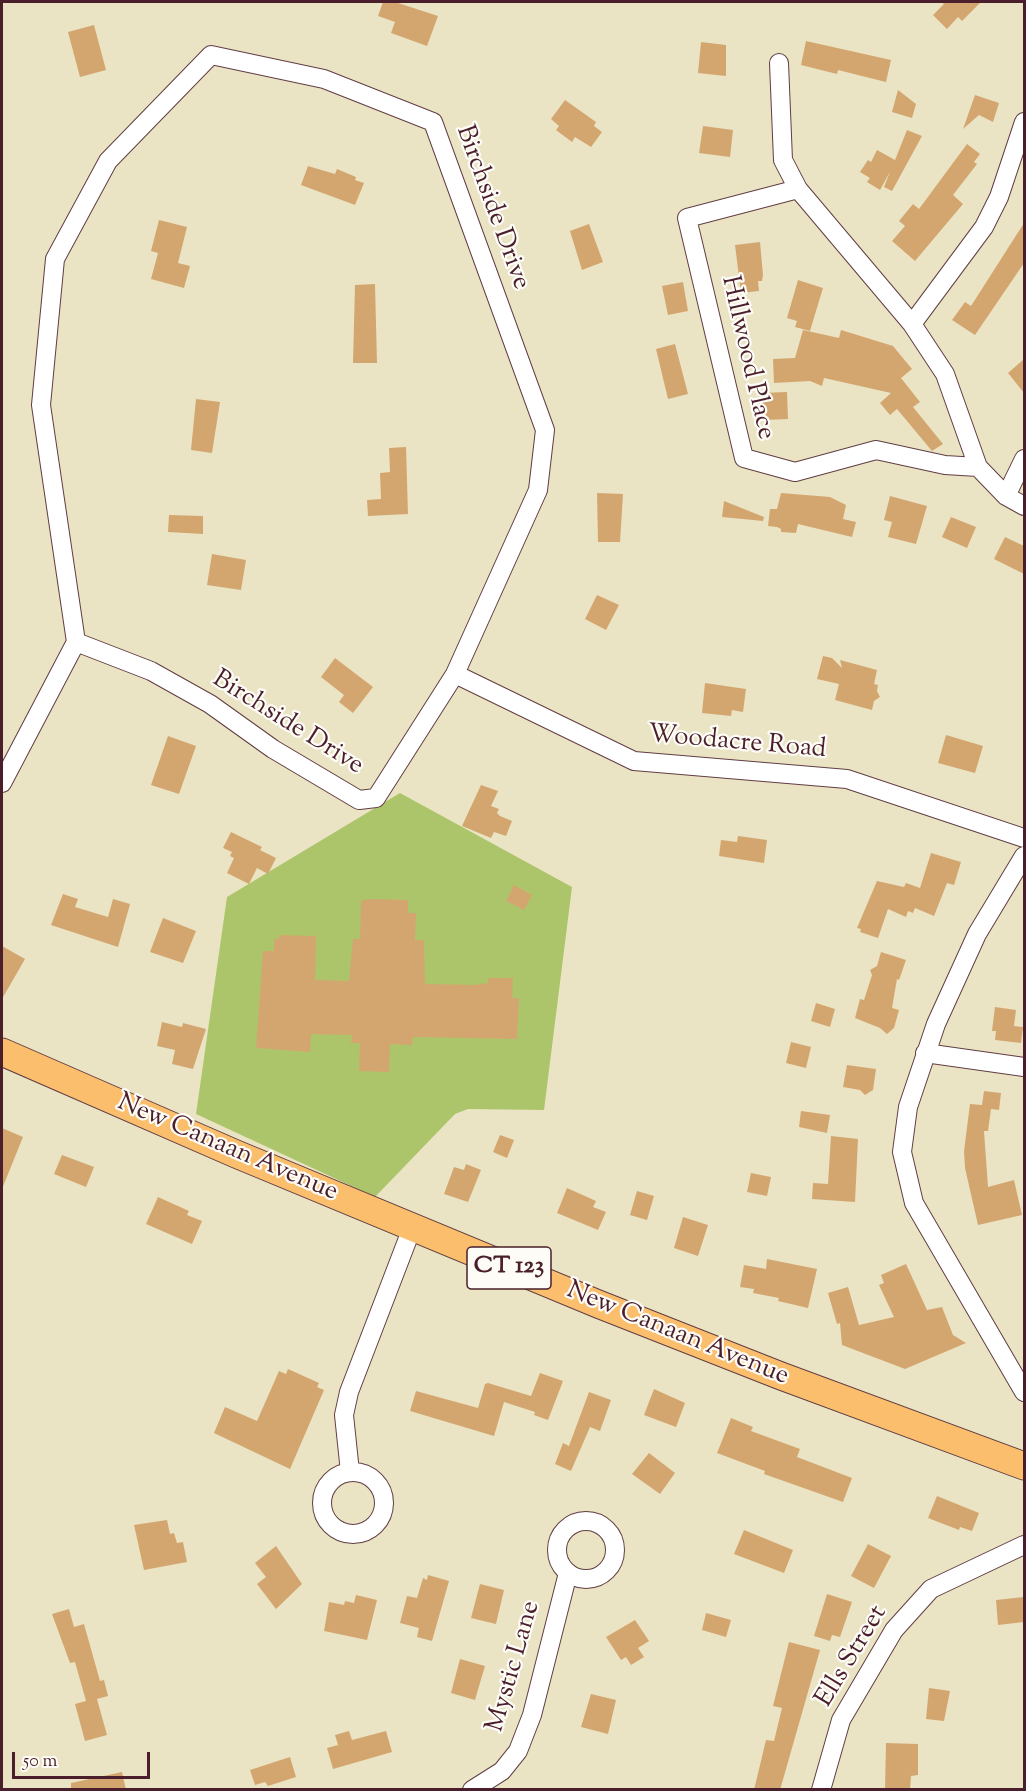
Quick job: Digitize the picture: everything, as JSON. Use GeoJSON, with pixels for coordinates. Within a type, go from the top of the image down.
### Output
{"type":"FeatureCollection","features":[{"type":"Feature","properties":{"kind":"main road","name":"New Canaan Avenue"},"geometry":{"type":"LineString","coordinates":[[2,1053],[412,1228],[781,1376],[1024,1466]]}},
{"type":"Feature","properties":{"kind":"street","name":"Birchside Drive"},"geometry":{"type":"LineString","coordinates":[[211,55],[324,79],[433,122],[545,430],[538,490],[455,674],[376,798],[358,800],[273,749],[210,704],[152,671],[76,642],[41,405],[55,259],[108,161],[211,55]]}},
{"type":"Feature","properties":{"kind":"street"},"geometry":{"type":"LineString","coordinates":[[779,63],[783,160],[798,189],[912,324],[945,374],[978,467],[1006,496],[1024,506]]}},
{"type":"Feature","properties":{"kind":"street"},"geometry":{"type":"LineString","coordinates":[[912,324],[984,227],[999,196],[1024,122]]}},
{"type":"Feature","properties":{"kind":"street","name":"Hillwood Place"},"geometry":{"type":"LineString","coordinates":[[798,189],[687,218],[744,458],[795,472],[876,450],[945,465],[978,467]]}},
{"type":"Feature","properties":{"kind":"street"},"geometry":{"type":"LineString","coordinates":[[1006,496],[1024,459]]}},
{"type":"Feature","properties":{"kind":"street"},"geometry":{"type":"LineString","coordinates":[[2,783],[76,642]]}},
{"type":"Feature","properties":{"kind":"street","name":"Woodacre Road"},"geometry":{"type":"LineString","coordinates":[[455,674],[634,761],[847,779],[1024,838]]}},
{"type":"Feature","properties":{"kind":"street"},"geometry":{"type":"LineString","coordinates":[[1024,856],[968,951],[925,1053],[908,1107],[902,1140],[907,1181],[924,1221],[1024,1392]]}},
{"type":"Feature","properties":{"kind":"street"},"geometry":{"type":"LineString","coordinates":[[925,1053],[1024,1067]]}},
{"type":"Feature","properties":{"kind":"street"},"geometry":{"type":"LineString","coordinates":[[350,1472],[344,1415],[349,1392],[412,1228]]}},
{"type":"Feature","properties":{"kind":"street","name":"Ells Street"},"geometry":{"type":"LineString","coordinates":[[821,1790],[841,1720],[894,1630],[931,1588],[1024,1545]]}},
{"type":"Feature","properties":{"kind":"street","name":"Mystic Lane"},"geometry":{"type":"LineString","coordinates":[[472,1790],[502,1771],[518,1751],[532,1715],[568,1573]]}},
{"type":"Feature","properties":{"kind":"green space"},"geometry":{"type":"Polygon","coordinates":[[[400,793],[572,887],[544,1110],[468,1109],[455,1114],[375,1197],[196,1114],[227,897],[400,793]]]}},
{"type":"Feature","properties":{"kind":"building"},"geometry":{"type":"Polygon","coordinates":[[[383,2],[395,2],[438,16],[427,46],[391,33],[395,22],[378,16],[383,2]]]}},
{"type":"Feature","properties":{"kind":"building"},"geometry":{"type":"Polygon","coordinates":[[[941,2],[981,2],[962,21],[958,17],[947,29],[933,15],[944,4],[941,2]]]}},
{"type":"Feature","properties":{"kind":"building"},"geometry":{"type":"Polygon","coordinates":[[[94,25],[106,70],[80,77],[68,32],[94,25]]]}},
{"type":"Feature","properties":{"kind":"building"},"geometry":{"type":"Polygon","coordinates":[[[806,41],[891,60],[886,82],[838,70],[837,74],[801,65],[806,41]]]}},
{"type":"Feature","properties":{"kind":"building"},"geometry":{"type":"Polygon","coordinates":[[[701,42],[726,45],[726,76],[698,73],[701,42]]]}},
{"type":"Feature","properties":{"kind":"building"},"geometry":{"type":"Polygon","coordinates":[[[898,90],[916,104],[912,118],[892,112],[898,90]]]}},
{"type":"Feature","properties":{"kind":"building"},"geometry":{"type":"Polygon","coordinates":[[[975,95],[999,103],[993,122],[979,115],[963,129],[975,95]]]}},
{"type":"Feature","properties":{"kind":"building"},"geometry":{"type":"Polygon","coordinates":[[[565,100],[596,122],[594,126],[602,132],[591,147],[575,137],[572,142],[556,130],[559,126],[551,119],[565,100]]]}},
{"type":"Feature","properties":{"kind":"building"},"geometry":{"type":"Polygon","coordinates":[[[703,126],[733,130],[730,157],[699,153],[703,126]]]}},
{"type":"Feature","properties":{"kind":"building"},"geometry":{"type":"Polygon","coordinates":[[[907,130],[922,136],[892,191],[884,187],[890,172],[880,190],[867,182],[870,178],[860,172],[868,160],[871,162],[877,150],[895,160],[907,130]]]}},
{"type":"Feature","properties":{"kind":"building"},"geometry":{"type":"Polygon","coordinates":[[[967,144],[980,154],[974,162],[977,164],[953,195],[963,204],[915,261],[892,241],[905,226],[899,221],[913,204],[919,209],[967,144]]]}},
{"type":"Feature","properties":{"kind":"building"},"geometry":{"type":"Polygon","coordinates":[[[308,166],[335,174],[337,169],[364,183],[355,205],[301,185],[308,166]]]}},
{"type":"Feature","properties":{"kind":"building"},"geometry":{"type":"Polygon","coordinates":[[[159,220],[187,227],[178,263],[190,266],[184,288],[151,279],[158,253],[151,251],[159,220]]]}},
{"type":"Feature","properties":{"kind":"building"},"geometry":{"type":"Polygon","coordinates":[[[1024,223],[1024,263],[975,335],[952,320],[965,302],[971,306],[1024,223]]]}},
{"type":"Feature","properties":{"kind":"building"},"geometry":{"type":"Polygon","coordinates":[[[589,224],[603,262],[582,270],[570,231],[589,224]]]}},
{"type":"Feature","properties":{"kind":"building"},"geometry":{"type":"Polygon","coordinates":[[[760,242],[763,275],[762,281],[758,281],[759,291],[741,293],[735,245],[760,242]]]}},
{"type":"Feature","properties":{"kind":"building"},"geometry":{"type":"Polygon","coordinates":[[[798,280],[823,288],[810,331],[795,327],[797,321],[787,318],[798,280]]]}},
{"type":"Feature","properties":{"kind":"building"},"geometry":{"type":"Polygon","coordinates":[[[683,282],[688,311],[668,315],[662,286],[683,282]]]}},
{"type":"Feature","properties":{"kind":"building"},"geometry":{"type":"Polygon","coordinates":[[[375,284],[377,363],[353,363],[355,285],[375,284]]]}},
{"type":"Feature","properties":{"kind":"building"},"geometry":{"type":"Polygon","coordinates":[[[803,330],[839,338],[841,330],[893,346],[912,369],[901,378],[920,402],[913,407],[943,444],[932,451],[897,409],[890,415],[880,403],[891,393],[824,378],[822,386],[810,381],[774,383],[773,359],[795,358],[803,330]]]}},
{"type":"Feature","properties":{"kind":"building"},"geometry":{"type":"Polygon","coordinates":[[[675,344],[688,394],[668,399],[656,349],[675,344]]]}},
{"type":"Feature","properties":{"kind":"building"},"geometry":{"type":"Polygon","coordinates":[[[1024,359],[1024,393],[1008,373],[1024,359]]]}},
{"type":"Feature","properties":{"kind":"building"},"geometry":{"type":"Polygon","coordinates":[[[787,392],[788,419],[766,420],[765,406],[760,406],[759,393],[787,392]]]}},
{"type":"Feature","properties":{"kind":"building"},"geometry":{"type":"Polygon","coordinates":[[[196,399],[220,402],[212,453],[191,450],[196,399]]]}},
{"type":"Feature","properties":{"kind":"building"},"geometry":{"type":"Polygon","coordinates":[[[406,447],[408,514],[368,516],[367,500],[381,499],[380,473],[390,472],[389,448],[406,447]]]}},
{"type":"Feature","properties":{"kind":"building"},"geometry":{"type":"Polygon","coordinates":[[[597,493],[623,494],[620,542],[598,542],[597,493]]]}},
{"type":"Feature","properties":{"kind":"building"},"geometry":{"type":"Polygon","coordinates":[[[781,493],[830,497],[846,505],[843,519],[856,522],[852,537],[798,524],[796,533],[781,532],[781,529],[777,527],[768,526],[770,509],[777,509],[781,493]]]}},
{"type":"Feature","properties":{"kind":"building"},"geometry":{"type":"Polygon","coordinates":[[[890,496],[927,506],[916,544],[888,537],[892,522],[884,520],[890,496]]]}},
{"type":"Feature","properties":{"kind":"building"},"geometry":{"type":"Polygon","coordinates":[[[724,501],[764,517],[763,521],[722,517],[724,501]]]}},
{"type":"Feature","properties":{"kind":"building"},"geometry":{"type":"Polygon","coordinates":[[[169,515],[203,516],[203,534],[168,532],[169,515]]]}},
{"type":"Feature","properties":{"kind":"building"},"geometry":{"type":"Polygon","coordinates":[[[951,517],[976,527],[967,548],[942,537],[951,517]]]}},
{"type":"Feature","properties":{"kind":"building"},"geometry":{"type":"Polygon","coordinates":[[[1005,537],[1024,546],[1024,574],[994,559],[1005,537]]]}},
{"type":"Feature","properties":{"kind":"building"},"geometry":{"type":"Polygon","coordinates":[[[212,554],[246,560],[241,590],[207,585],[212,554]]]}},
{"type":"Feature","properties":{"kind":"building"},"geometry":{"type":"Polygon","coordinates":[[[597,595],[619,605],[606,630],[585,619],[597,595]]]}},
{"type":"Feature","properties":{"kind":"building"},"geometry":{"type":"Polygon","coordinates":[[[823,656],[832,658],[842,668],[840,660],[877,670],[874,684],[878,685],[877,691],[880,697],[874,701],[872,710],[835,700],[839,684],[817,679],[823,656]]]}},
{"type":"Feature","properties":{"kind":"building"},"geometry":{"type":"Polygon","coordinates":[[[335,658],[373,687],[353,713],[339,702],[344,695],[321,677],[335,658]]]}},
{"type":"Feature","properties":{"kind":"building"},"geometry":{"type":"Polygon","coordinates":[[[705,683],[746,689],[743,712],[732,710],[731,716],[702,713],[705,683]]]}},
{"type":"Feature","properties":{"kind":"building"},"geometry":{"type":"Polygon","coordinates":[[[946,735],[983,746],[975,773],[938,763],[946,735]]]}},
{"type":"Feature","properties":{"kind":"building"},"geometry":{"type":"Polygon","coordinates":[[[168,736],[196,746],[179,794],[151,785],[168,736]]]}},
{"type":"Feature","properties":{"kind":"building"},"geometry":{"type":"Polygon","coordinates":[[[481,785],[498,791],[491,806],[499,809],[497,813],[500,816],[512,821],[506,836],[494,832],[491,838],[462,826],[481,785]]]}},
{"type":"Feature","properties":{"kind":"building"},"geometry":{"type":"Polygon","coordinates":[[[231,832],[262,847],[260,850],[276,858],[268,874],[257,868],[249,884],[227,873],[234,858],[230,856],[232,852],[223,848],[231,832]]]}},
{"type":"Feature","properties":{"kind":"building"},"geometry":{"type":"Polygon","coordinates":[[[738,836],[767,840],[764,863],[719,856],[721,840],[737,842],[738,836]]]}},
{"type":"Feature","properties":{"kind":"building"},"geometry":{"type":"Polygon","coordinates":[[[931,853],[961,862],[954,885],[947,883],[934,916],[915,908],[913,913],[908,911],[906,917],[888,909],[878,938],[860,932],[861,929],[857,928],[877,881],[904,887],[906,883],[920,888],[931,853]]]}},
{"type":"Feature","properties":{"kind":"building"},"geometry":{"type":"Polygon","coordinates":[[[514,885],[532,895],[524,910],[506,901],[514,885]]]}},
{"type":"Feature","properties":{"kind":"building"},"geometry":{"type":"Polygon","coordinates":[[[63,894],[78,899],[75,907],[108,917],[113,899],[130,904],[118,947],[51,925],[63,894]]]}},
{"type":"Feature","properties":{"kind":"building"},"geometry":{"type":"Polygon","coordinates":[[[369,899],[408,900],[408,913],[416,913],[415,940],[424,940],[425,984],[474,985],[488,983],[488,978],[513,978],[512,998],[519,998],[517,1039],[413,1037],[412,1045],[390,1044],[389,1072],[359,1071],[360,1043],[351,1043],[352,1035],[311,1034],[310,1052],[256,1048],[263,951],[274,951],[274,939],[279,939],[279,935],[316,936],[315,980],[349,981],[353,939],[360,939],[361,901],[369,899]]]}},
{"type":"Feature","properties":{"kind":"building"},"geometry":{"type":"Polygon","coordinates":[[[163,918],[196,931],[183,963],[150,952],[163,918]]]}},
{"type":"Feature","properties":{"kind":"building"},"geometry":{"type":"Polygon","coordinates":[[[2,946],[25,959],[2,999],[2,946]]]}},
{"type":"Feature","properties":{"kind":"building"},"geometry":{"type":"Polygon","coordinates":[[[881,952],[906,960],[899,980],[897,979],[892,1008],[899,1010],[894,1028],[887,1034],[880,1028],[855,1018],[860,999],[864,1000],[872,975],[870,970],[877,966],[881,952]]]}},
{"type":"Feature","properties":{"kind":"building"},"geometry":{"type":"Polygon","coordinates":[[[816,1003],[835,1009],[830,1027],[811,1021],[816,1003]]]}},
{"type":"Feature","properties":{"kind":"building"},"geometry":{"type":"Polygon","coordinates":[[[995,1007],[1016,1010],[1014,1026],[1023,1027],[1021,1043],[995,1040],[996,1031],[992,1031],[995,1007]]]}},
{"type":"Feature","properties":{"kind":"building"},"geometry":{"type":"Polygon","coordinates":[[[162,1022],[182,1027],[183,1023],[206,1029],[193,1069],[172,1064],[175,1050],[157,1046],[162,1022]]]}},
{"type":"Feature","properties":{"kind":"building"},"geometry":{"type":"Polygon","coordinates":[[[791,1042],[811,1047],[806,1068],[786,1063],[791,1042]]]}},
{"type":"Feature","properties":{"kind":"building"},"geometry":{"type":"Polygon","coordinates":[[[847,1065],[876,1069],[873,1090],[865,1095],[860,1090],[843,1087],[847,1065]]]}},
{"type":"Feature","properties":{"kind":"building"},"geometry":{"type":"Polygon","coordinates":[[[984,1091],[1001,1093],[999,1110],[991,1109],[988,1131],[984,1131],[988,1187],[1014,1180],[1022,1215],[978,1225],[965,1168],[964,1151],[970,1104],[982,1105],[984,1091]]]}},
{"type":"Feature","properties":{"kind":"building"},"geometry":{"type":"Polygon","coordinates":[[[801,1111],[830,1115],[827,1133],[799,1127],[801,1111]]]}},
{"type":"Feature","properties":{"kind":"building"},"geometry":{"type":"Polygon","coordinates":[[[2,1128],[23,1137],[2,1189],[2,1128]]]}},
{"type":"Feature","properties":{"kind":"building"},"geometry":{"type":"Polygon","coordinates":[[[500,1135],[514,1140],[507,1158],[493,1152],[500,1135]]]}},
{"type":"Feature","properties":{"kind":"building"},"geometry":{"type":"Polygon","coordinates":[[[831,1136],[858,1139],[855,1202],[812,1199],[813,1183],[828,1184],[831,1136]]]}},
{"type":"Feature","properties":{"kind":"building"},"geometry":{"type":"Polygon","coordinates":[[[62,1155],[94,1167],[86,1187],[54,1174],[62,1155]]]}},
{"type":"Feature","properties":{"kind":"building"},"geometry":{"type":"Polygon","coordinates":[[[466,1164],[481,1170],[468,1202],[444,1194],[454,1167],[464,1170],[466,1164]]]}},
{"type":"Feature","properties":{"kind":"building"},"geometry":{"type":"Polygon","coordinates":[[[751,1173],[771,1177],[767,1196],[747,1192],[751,1173]]]}},
{"type":"Feature","properties":{"kind":"building"},"geometry":{"type":"Polygon","coordinates":[[[567,1188],[596,1201],[593,1207],[606,1212],[598,1230],[557,1213],[567,1188]]]}},
{"type":"Feature","properties":{"kind":"building"},"geometry":{"type":"Polygon","coordinates":[[[637,1191],[654,1196],[647,1220],[630,1215],[637,1191]]]}},
{"type":"Feature","properties":{"kind":"building"},"geometry":{"type":"Polygon","coordinates":[[[158,1197],[189,1211],[187,1215],[202,1221],[192,1244],[146,1224],[158,1197]]]}},
{"type":"Feature","properties":{"kind":"building"},"geometry":{"type":"Polygon","coordinates":[[[683,1217],[708,1225],[698,1256],[674,1248],[683,1217]]]}},
{"type":"Feature","properties":{"kind":"building"},"geometry":{"type":"Polygon","coordinates":[[[767,1259],[817,1269],[808,1308],[778,1301],[779,1298],[753,1293],[754,1289],[740,1287],[744,1265],[766,1269],[767,1259]]]}},
{"type":"Feature","properties":{"kind":"building"},"geometry":{"type":"Polygon","coordinates":[[[906,1264],[927,1310],[942,1307],[953,1335],[966,1343],[905,1369],[842,1345],[840,1323],[837,1324],[828,1293],[848,1287],[859,1325],[894,1317],[879,1285],[884,1283],[881,1275],[906,1264]]]}},
{"type":"Feature","properties":{"kind":"building"},"geometry":{"type":"Polygon","coordinates":[[[288,1369],[319,1383],[317,1387],[324,1390],[290,1469],[214,1433],[225,1407],[257,1421],[279,1371],[286,1374],[288,1369]]]}},
{"type":"Feature","properties":{"kind":"building"},"geometry":{"type":"Polygon","coordinates":[[[540,1373],[563,1381],[548,1420],[534,1415],[535,1412],[504,1402],[494,1436],[410,1411],[416,1391],[478,1408],[485,1384],[488,1383],[531,1396],[540,1373]]]}},
{"type":"Feature","properties":{"kind":"building"},"geometry":{"type":"Polygon","coordinates":[[[654,1389],[685,1403],[676,1427],[644,1415],[654,1389]]]}},
{"type":"Feature","properties":{"kind":"building"},"geometry":{"type":"Polygon","coordinates":[[[589,1392],[611,1400],[600,1431],[590,1427],[571,1471],[555,1464],[563,1443],[569,1446],[589,1392]]]}},
{"type":"Feature","properties":{"kind":"building"},"geometry":{"type":"Polygon","coordinates":[[[731,1418],[753,1427],[751,1431],[800,1449],[797,1457],[852,1478],[843,1502],[764,1474],[765,1471],[717,1453],[731,1418]]]}},
{"type":"Feature","properties":{"kind":"building"},"geometry":{"type":"Polygon","coordinates":[[[649,1453],[675,1473],[660,1494],[632,1474],[649,1453]]]}},
{"type":"Feature","properties":{"kind":"building"},"geometry":{"type":"Polygon","coordinates":[[[937,1496],[979,1513],[972,1531],[960,1527],[959,1530],[928,1518],[937,1496]]]}},
{"type":"Feature","properties":{"kind":"building"},"geometry":{"type":"Polygon","coordinates":[[[167,1520],[170,1534],[174,1533],[177,1543],[183,1542],[187,1562],[144,1570],[134,1525],[167,1520]]]}},
{"type":"Feature","properties":{"kind":"building"},"geometry":{"type":"Polygon","coordinates":[[[744,1530],[793,1550],[784,1573],[734,1554],[744,1530]]]}},
{"type":"Feature","properties":{"kind":"building"},"geometry":{"type":"Polygon","coordinates":[[[868,1544],[891,1556],[874,1588],[851,1576],[868,1544]]]}},
{"type":"Feature","properties":{"kind":"building"},"geometry":{"type":"Polygon","coordinates":[[[276,1546],[302,1584],[276,1609],[257,1584],[266,1577],[255,1563],[276,1546]]]}},
{"type":"Feature","properties":{"kind":"building"},"geometry":{"type":"Polygon","coordinates":[[[428,1575],[449,1581],[432,1641],[417,1637],[419,1628],[400,1623],[407,1596],[417,1598],[423,1578],[427,1580],[428,1575]]]}},
{"type":"Feature","properties":{"kind":"building"},"geometry":{"type":"Polygon","coordinates":[[[480,1584],[504,1590],[496,1624],[471,1618],[480,1584]]]}},
{"type":"Feature","properties":{"kind":"building"},"geometry":{"type":"Polygon","coordinates":[[[827,1594],[852,1602],[840,1637],[832,1635],[830,1641],[814,1636],[827,1594]]]}},
{"type":"Feature","properties":{"kind":"building"},"geometry":{"type":"Polygon","coordinates":[[[356,1595],[377,1600],[367,1640],[324,1631],[329,1602],[344,1605],[345,1601],[354,1603],[356,1595]]]}},
{"type":"Feature","properties":{"kind":"building"},"geometry":{"type":"Polygon","coordinates":[[[1024,1597],[1024,1622],[998,1625],[996,1600],[1024,1597]]]}},
{"type":"Feature","properties":{"kind":"building"},"geometry":{"type":"Polygon","coordinates":[[[69,1609],[74,1627],[84,1624],[100,1681],[104,1680],[108,1696],[97,1699],[107,1735],[85,1741],[75,1704],[86,1701],[75,1662],[70,1663],[52,1614],[69,1609]]]}},
{"type":"Feature","properties":{"kind":"building"},"geometry":{"type":"Polygon","coordinates":[[[706,1613],[731,1620],[726,1637],[702,1630],[706,1613]]]}},
{"type":"Feature","properties":{"kind":"building"},"geometry":{"type":"Polygon","coordinates":[[[635,1620],[649,1641],[638,1648],[644,1657],[631,1665],[626,1657],[621,1660],[606,1637],[635,1620]]]}},
{"type":"Feature","properties":{"kind":"building"},"geometry":{"type":"Polygon","coordinates":[[[789,1642],[820,1650],[780,1790],[754,1790],[766,1740],[774,1741],[782,1708],[773,1706],[789,1642]]]}},
{"type":"Feature","properties":{"kind":"building"},"geometry":{"type":"Polygon","coordinates":[[[460,1659],[485,1666],[475,1700],[451,1693],[460,1659]]]}},
{"type":"Feature","properties":{"kind":"building"},"geometry":{"type":"Polygon","coordinates":[[[929,1688],[950,1691],[944,1721],[926,1719],[929,1688]]]}},
{"type":"Feature","properties":{"kind":"building"},"geometry":{"type":"Polygon","coordinates":[[[591,1694],[616,1700],[608,1734],[581,1727],[591,1694]]]}},
{"type":"Feature","properties":{"kind":"building"},"geometry":{"type":"Polygon","coordinates":[[[349,1731],[352,1740],[386,1731],[392,1752],[333,1769],[327,1748],[338,1745],[335,1735],[349,1731]]]}},
{"type":"Feature","properties":{"kind":"building"},"geometry":{"type":"Polygon","coordinates":[[[886,1743],[918,1744],[918,1775],[911,1776],[910,1790],[885,1790],[886,1743]]]}},
{"type":"Feature","properties":{"kind":"building"},"geometry":{"type":"Polygon","coordinates":[[[290,1757],[296,1777],[268,1786],[265,1782],[255,1785],[250,1770],[290,1757]]]}},
{"type":"Feature","properties":{"kind":"building"},"geometry":{"type":"Polygon","coordinates":[[[122,1772],[126,1790],[71,1790],[71,1783],[122,1772]]]}}]}
